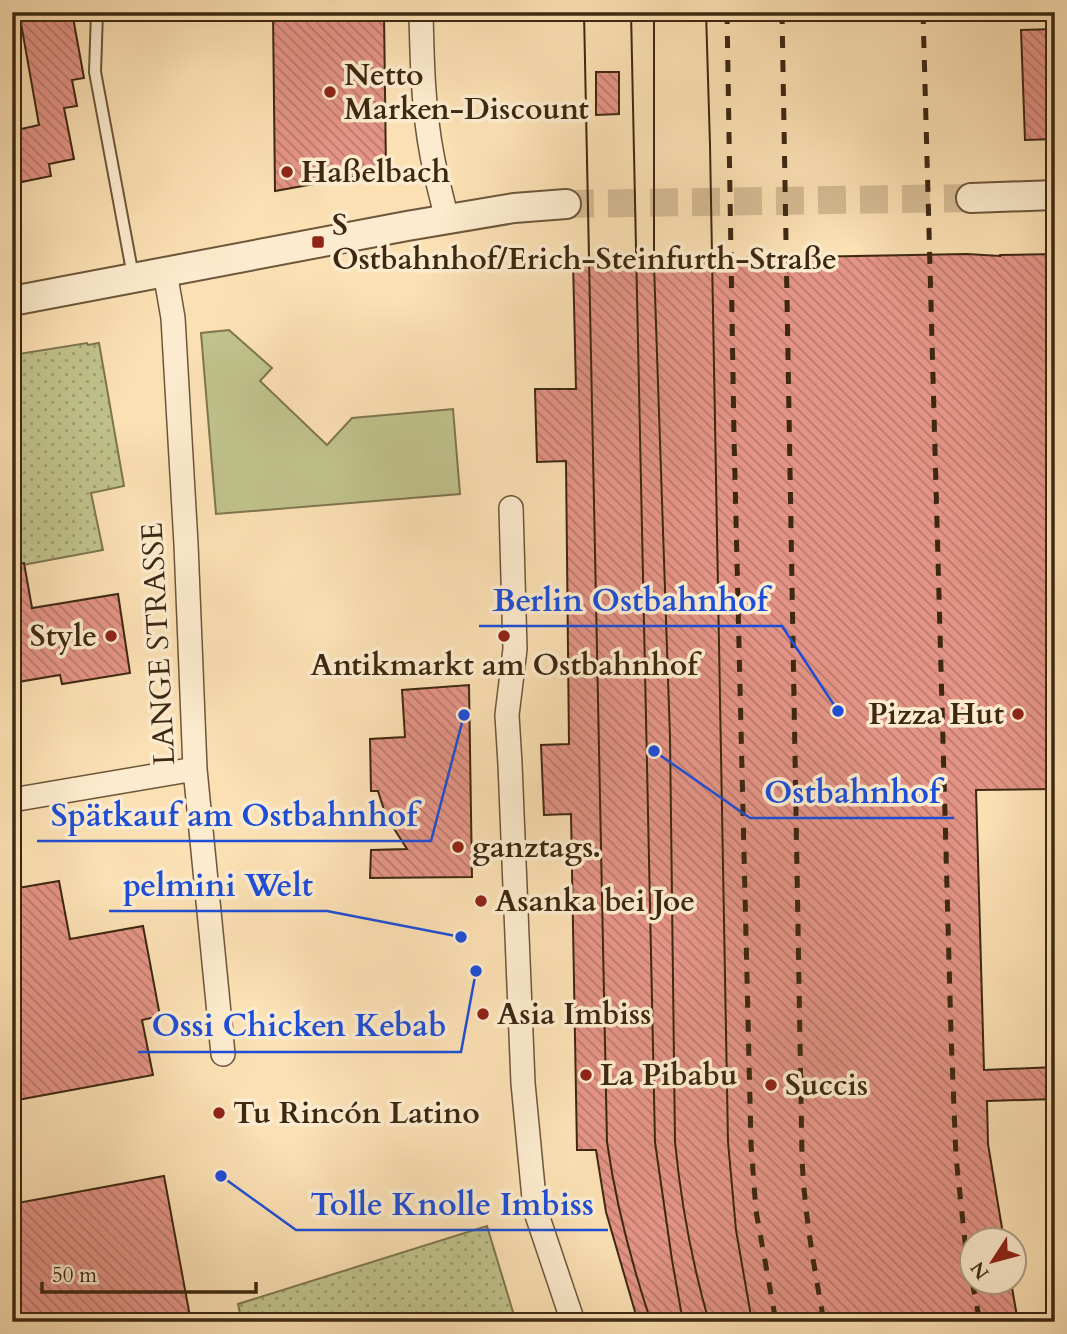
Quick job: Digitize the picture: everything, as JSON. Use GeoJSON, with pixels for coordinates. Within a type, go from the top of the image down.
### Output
{"type":"FeatureCollection","features":[{"type":"Feature","properties":{"kind":"street"},"geometry":{"type":"LineString","coordinates":[[421,12],[422,64],[431,153],[447,220]]}},
{"type":"Feature","properties":{"kind":"street"},"geometry":{"type":"LineString","coordinates":[[971,198],[1055,195]]}},
{"type":"Feature","properties":{"kind":"street"},"geometry":{"type":"LineString","coordinates":[[12,301],[372,232],[514,208],[566,204]]}},
{"type":"Feature","properties":{"kind":"street","name":"LANGE STRASSE"},"geometry":{"type":"LineString","coordinates":[[166,272],[173,318],[195,769],[223,1054]]}},
{"type":"Feature","properties":{"kind":"street"},"geometry":{"type":"LineString","coordinates":[[511,508],[515,649],[507,715],[523,1083],[535,1209],[573,1322]]}},
{"type":"Feature","properties":{"kind":"street"},"geometry":{"type":"LineString","coordinates":[[12,800],[195,769]]}},
{"type":"Feature","properties":{"kind":"lane"},"geometry":{"type":"LineString","coordinates":[[97,12],[95,72],[133,279]]}},
{"type":"Feature","properties":{"kind":"green space"},"geometry":{"type":"Polygon","coordinates":[[[229,330],[272,368],[260,381],[327,445],[352,418],[453,409],[460,494],[216,514],[201,333],[229,330]]]}},
{"type":"Feature","properties":{"kind":"green space"},"geometry":{"type":"Polygon","coordinates":[[[99,343],[124,486],[91,493],[103,550],[12,567],[12,355],[99,343]]]}},
{"type":"Feature","properties":{"kind":"green space"},"geometry":{"type":"Polygon","coordinates":[[[487,1226],[516,1322],[242,1322],[238,1304],[487,1226]]]}},
{"type":"Feature","properties":{"kind":"building"},"geometry":{"type":"Polygon","coordinates":[[[19,12],[72,12],[84,78],[72,80],[77,106],[64,108],[74,159],[49,164],[51,176],[12,184],[12,131],[39,125],[19,12]]]}},
{"type":"Feature","properties":{"kind":"building","name":"Netto Marken-Discount"},"geometry":{"type":"Polygon","coordinates":[[[273,12],[384,12],[386,171],[275,191],[273,12]]]}},
{"type":"Feature","properties":{"kind":"building"},"geometry":{"type":"Polygon","coordinates":[[[1055,29],[1055,139],[1025,140],[1021,30],[1055,29]]]}},
{"type":"Feature","properties":{"kind":"building"},"geometry":{"type":"Polygon","coordinates":[[[596,72],[619,72],[619,114],[596,115],[596,72]]]}},
{"type":"Feature","properties":{"kind":"building"},"geometry":{"type":"Polygon","coordinates":[[[1055,254],[1055,789],[976,790],[984,1070],[1055,1067],[1055,1099],[987,1101],[988,1144],[1002,1226],[958,1226],[958,1296],[1013,1296],[1018,1322],[638,1322],[606,1212],[596,1150],[577,1150],[571,814],[544,815],[541,745],[569,744],[566,461],[537,462],[535,389],[576,389],[573,261],[1055,254]]]}},
{"type":"Feature","properties":{"kind":"building"},"geometry":{"type":"Polygon","coordinates":[[[24,563],[32,608],[118,594],[130,673],[62,684],[60,675],[12,683],[12,564],[24,563]]]}},
{"type":"Feature","properties":{"kind":"building"},"geometry":{"type":"Polygon","coordinates":[[[469,685],[472,877],[370,878],[371,850],[407,849],[386,816],[378,791],[371,791],[370,739],[405,737],[402,690],[469,685]]]}},
{"type":"Feature","properties":{"kind":"building"},"geometry":{"type":"Polygon","coordinates":[[[59,881],[70,939],[143,926],[160,1016],[142,1020],[153,1075],[12,1101],[12,889],[59,881]]]}},
{"type":"Feature","properties":{"kind":"building"},"geometry":{"type":"Polygon","coordinates":[[[164,1176],[191,1322],[12,1322],[12,1204],[164,1176]]]}},
{"type":"Feature","properties":{"kind":"tunnel"},"geometry":{"type":"LineString","coordinates":[[566,204],[971,198]]}},
{"type":"Feature","properties":{"kind":"tram line"},"geometry":{"type":"LineString","coordinates":[[584,12],[607,1142],[625,1233],[651,1322]]}},
{"type":"Feature","properties":{"kind":"tram line"},"geometry":{"type":"LineString","coordinates":[[631,12],[655,1142],[683,1322]]}},
{"type":"Feature","properties":{"kind":"tram line"},"geometry":{"type":"LineString","coordinates":[[654,12],[654,265],[670,737],[675,1142],[688,1233],[709,1322]]}},
{"type":"Feature","properties":{"kind":"tram line"},"geometry":{"type":"LineString","coordinates":[[706,12],[728,1142],[736,1230],[752,1322]]}},
{"type":"Feature","properties":{"kind":"railway"},"geometry":{"type":"LineString","coordinates":[[727,12],[751,1144],[756,1211],[776,1322]]}},
{"type":"Feature","properties":{"kind":"railway"},"geometry":{"type":"LineString","coordinates":[[782,12],[802,1156],[807,1218],[824,1322]]}},
{"type":"Feature","properties":{"kind":"railway"},"geometry":{"type":"LineString","coordinates":[[923,12],[956,1157],[966,1251],[980,1322]]}},
{"type":"Feature","properties":{"kind":"place","name":"Netto Marken-Discount"},"geometry":{"type":"Point","coordinates":[330,92]}},
{"type":"Feature","properties":{"kind":"place","name":"Haßelbach"},"geometry":{"type":"Point","coordinates":[287,172]}},
{"type":"Feature","properties":{"kind":"place","name":"S Ostbahnhof/Erich-Steinfurth-Straße"},"geometry":{"type":"Point","coordinates":[318,242]}},
{"type":"Feature","properties":{"kind":"place","name":"Style"},"geometry":{"type":"Point","coordinates":[111,636]}},
{"type":"Feature","properties":{"kind":"place","name":"Antikmarkt am Ostbahnhof"},"geometry":{"type":"Point","coordinates":[504,636]}},
{"type":"Feature","properties":{"kind":"place","name":"Berlin Ostbahnhof"},"geometry":{"type":"Point","coordinates":[838,711]}},
{"type":"Feature","properties":{"kind":"place","name":"Pizza Hut"},"geometry":{"type":"Point","coordinates":[1018,714]}},
{"type":"Feature","properties":{"kind":"place","name":"Spätkauf am Ostbahnhof"},"geometry":{"type":"Point","coordinates":[464,715]}},
{"type":"Feature","properties":{"kind":"place","name":"Ostbahnhof"},"geometry":{"type":"Point","coordinates":[654,751]}},
{"type":"Feature","properties":{"kind":"place","name":"ganztags."},"geometry":{"type":"Point","coordinates":[458,847]}},
{"type":"Feature","properties":{"kind":"place","name":"Asanka bei Joe"},"geometry":{"type":"Point","coordinates":[481,901]}},
{"type":"Feature","properties":{"kind":"place","name":"pelmini Welt"},"geometry":{"type":"Point","coordinates":[461,937]}},
{"type":"Feature","properties":{"kind":"place","name":"Ossi Chicken Kebab"},"geometry":{"type":"Point","coordinates":[476,971]}},
{"type":"Feature","properties":{"kind":"place","name":"Asia Imbiss"},"geometry":{"type":"Point","coordinates":[483,1014]}},
{"type":"Feature","properties":{"kind":"place","name":"La Pibabu"},"geometry":{"type":"Point","coordinates":[586,1075]}},
{"type":"Feature","properties":{"kind":"place","name":"Succis"},"geometry":{"type":"Point","coordinates":[771,1085]}},
{"type":"Feature","properties":{"kind":"place","name":"Tu Rincón Latino"},"geometry":{"type":"Point","coordinates":[219,1113]}},
{"type":"Feature","properties":{"kind":"place","name":"Tolle Knolle Imbiss"},"geometry":{"type":"Point","coordinates":[221,1176]}}]}
